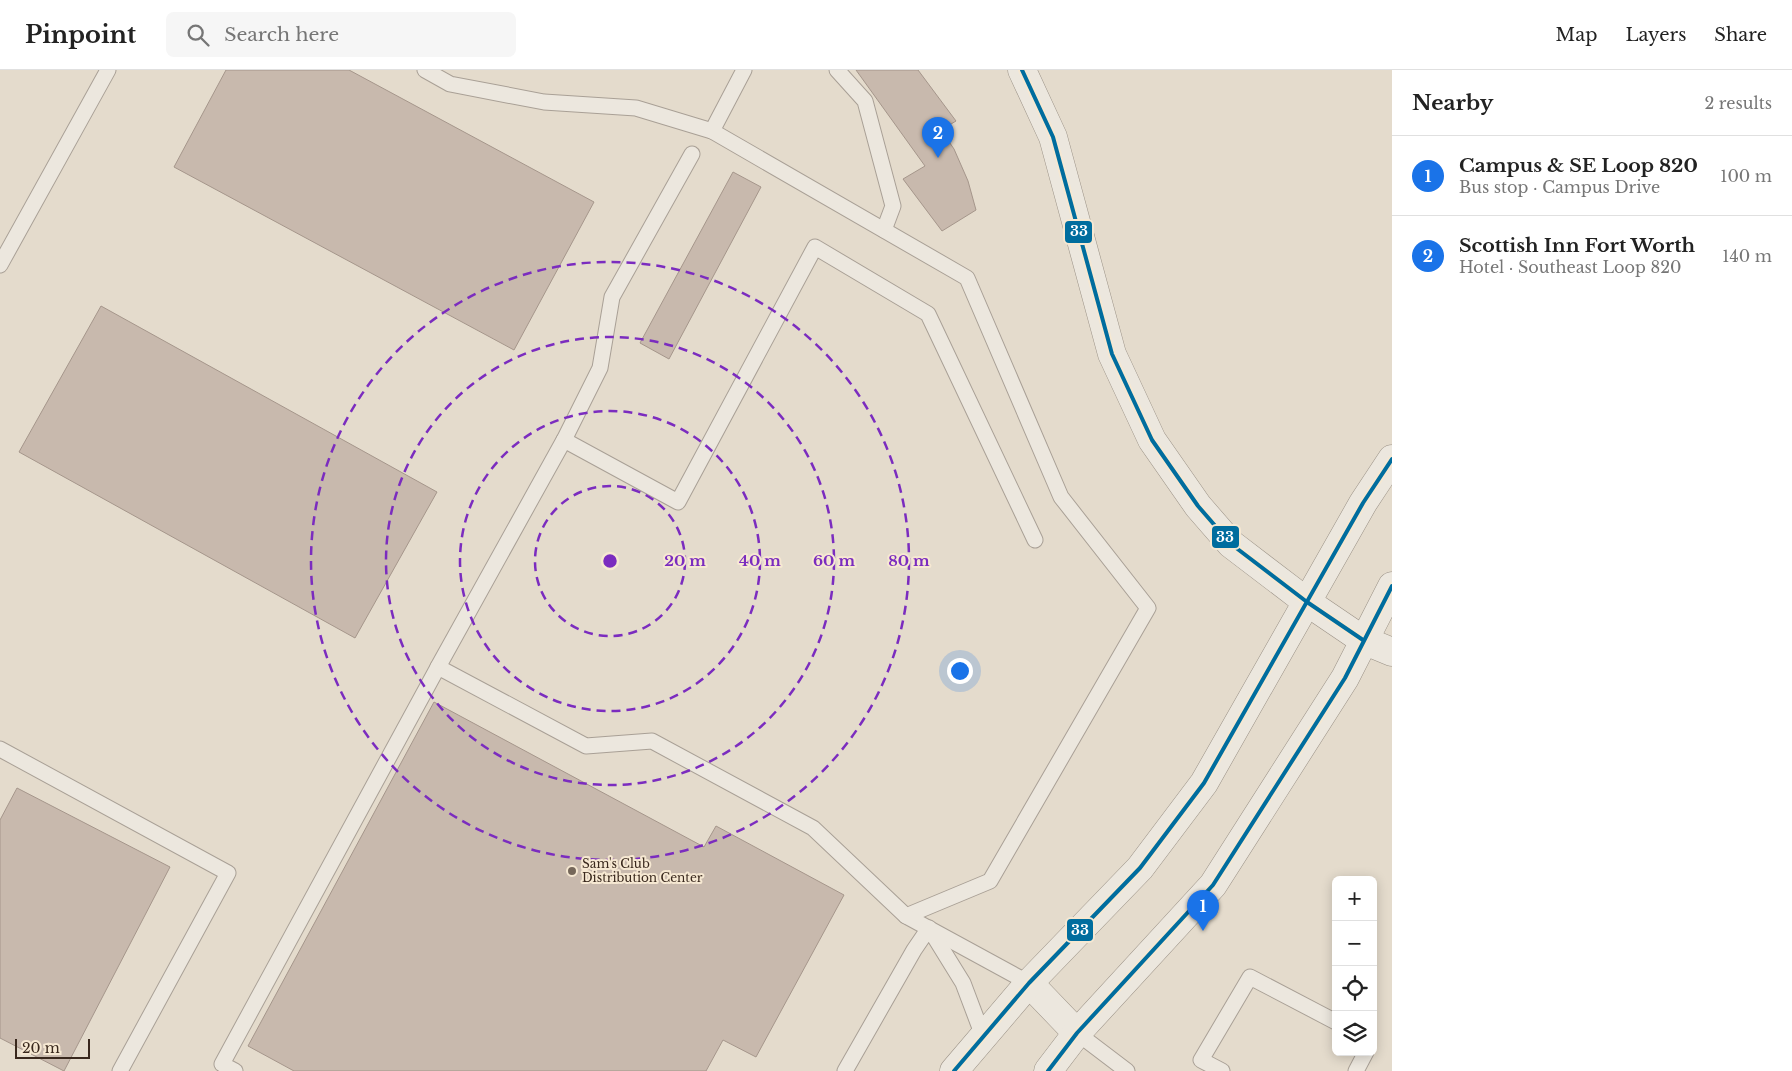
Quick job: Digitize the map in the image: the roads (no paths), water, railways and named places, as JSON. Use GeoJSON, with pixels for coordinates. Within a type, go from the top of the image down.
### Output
{"type":"FeatureCollection","features":[{"type":"Feature","properties":{"kind":"main road"},"geometry":{"type":"LineString","coordinates":[[1022,70],[1052,137],[1112,354],[1152,440],[1198,506],[1231,544],[1307,602],[1363,640],[1392,652]]}},
{"type":"Feature","properties":{"kind":"main road"},"geometry":{"type":"LineString","coordinates":[[954,1071],[1029,983],[1140,868],[1204,783],[1363,503],[1392,459]]}},
{"type":"Feature","properties":{"kind":"main road"},"geometry":{"type":"LineString","coordinates":[[1048,1071],[1077,1033],[1213,885],[1345,678],[1392,586]]}},
{"type":"Feature","properties":{"kind":"main road"},"geometry":{"type":"LineString","coordinates":[[1029,983],[1077,1033]]}},
{"type":"Feature","properties":{"kind":"lane"},"geometry":{"type":"LineString","coordinates":[[0,265],[108,70]]}},
{"type":"Feature","properties":{"kind":"lane"},"geometry":{"type":"LineString","coordinates":[[425,70],[450,84],[544,102],[636,108],[712,131],[967,278],[1061,497],[1148,608],[990,881],[906,916]]}},
{"type":"Feature","properties":{"kind":"lane"},"geometry":{"type":"LineString","coordinates":[[712,131],[744,70]]}},
{"type":"Feature","properties":{"kind":"lane"},"geometry":{"type":"LineString","coordinates":[[837,70],[865,101],[893,206],[884,230]]}},
{"type":"Feature","properties":{"kind":"lane"},"geometry":{"type":"LineString","coordinates":[[236,1071],[222,1064],[564,440],[600,368],[612,297],[692,154]]}},
{"type":"Feature","properties":{"kind":"lane"},"geometry":{"type":"LineString","coordinates":[[564,440],[678,502],[815,247],[928,314],[1035,540]]}},
{"type":"Feature","properties":{"kind":"lane"},"geometry":{"type":"LineString","coordinates":[[438,667],[586,746],[652,741],[813,828],[906,916],[1029,983]]}},
{"type":"Feature","properties":{"kind":"lane"},"geometry":{"type":"LineString","coordinates":[[0,749],[228,872],[120,1071]]}},
{"type":"Feature","properties":{"kind":"lane"},"geometry":{"type":"LineString","coordinates":[[929,928],[963,983],[983,1036]]}},
{"type":"Feature","properties":{"kind":"lane"},"geometry":{"type":"LineString","coordinates":[[845,1071],[914,950],[929,928]]}},
{"type":"Feature","properties":{"kind":"lane"},"geometry":{"type":"LineString","coordinates":[[1222,1071],[1201,1060],[1250,978],[1332,1020]]}},
{"type":"Feature","properties":{"kind":"lane"},"geometry":{"type":"LineString","coordinates":[[1077,1033],[1127,1071]]}},
{"type":"Feature","properties":{"kind":"lane"},"geometry":{"type":"LineString","coordinates":[[1356,1071],[1364,1056]]}},
{"type":"Feature","properties":{"kind":"place","name":"Scottish Inn Fort Worth"},"geometry":{"type":"Point","coordinates":[938,158]}},
{"type":"Feature","properties":{"kind":"place","name":"Sam's Club Distribution Center"},"geometry":{"type":"Point","coordinates":[572,871]}},
{"type":"Feature","properties":{"kind":"place","name":"Campus & SE Loop 820"},"geometry":{"type":"Point","coordinates":[1203,931]}}]}
